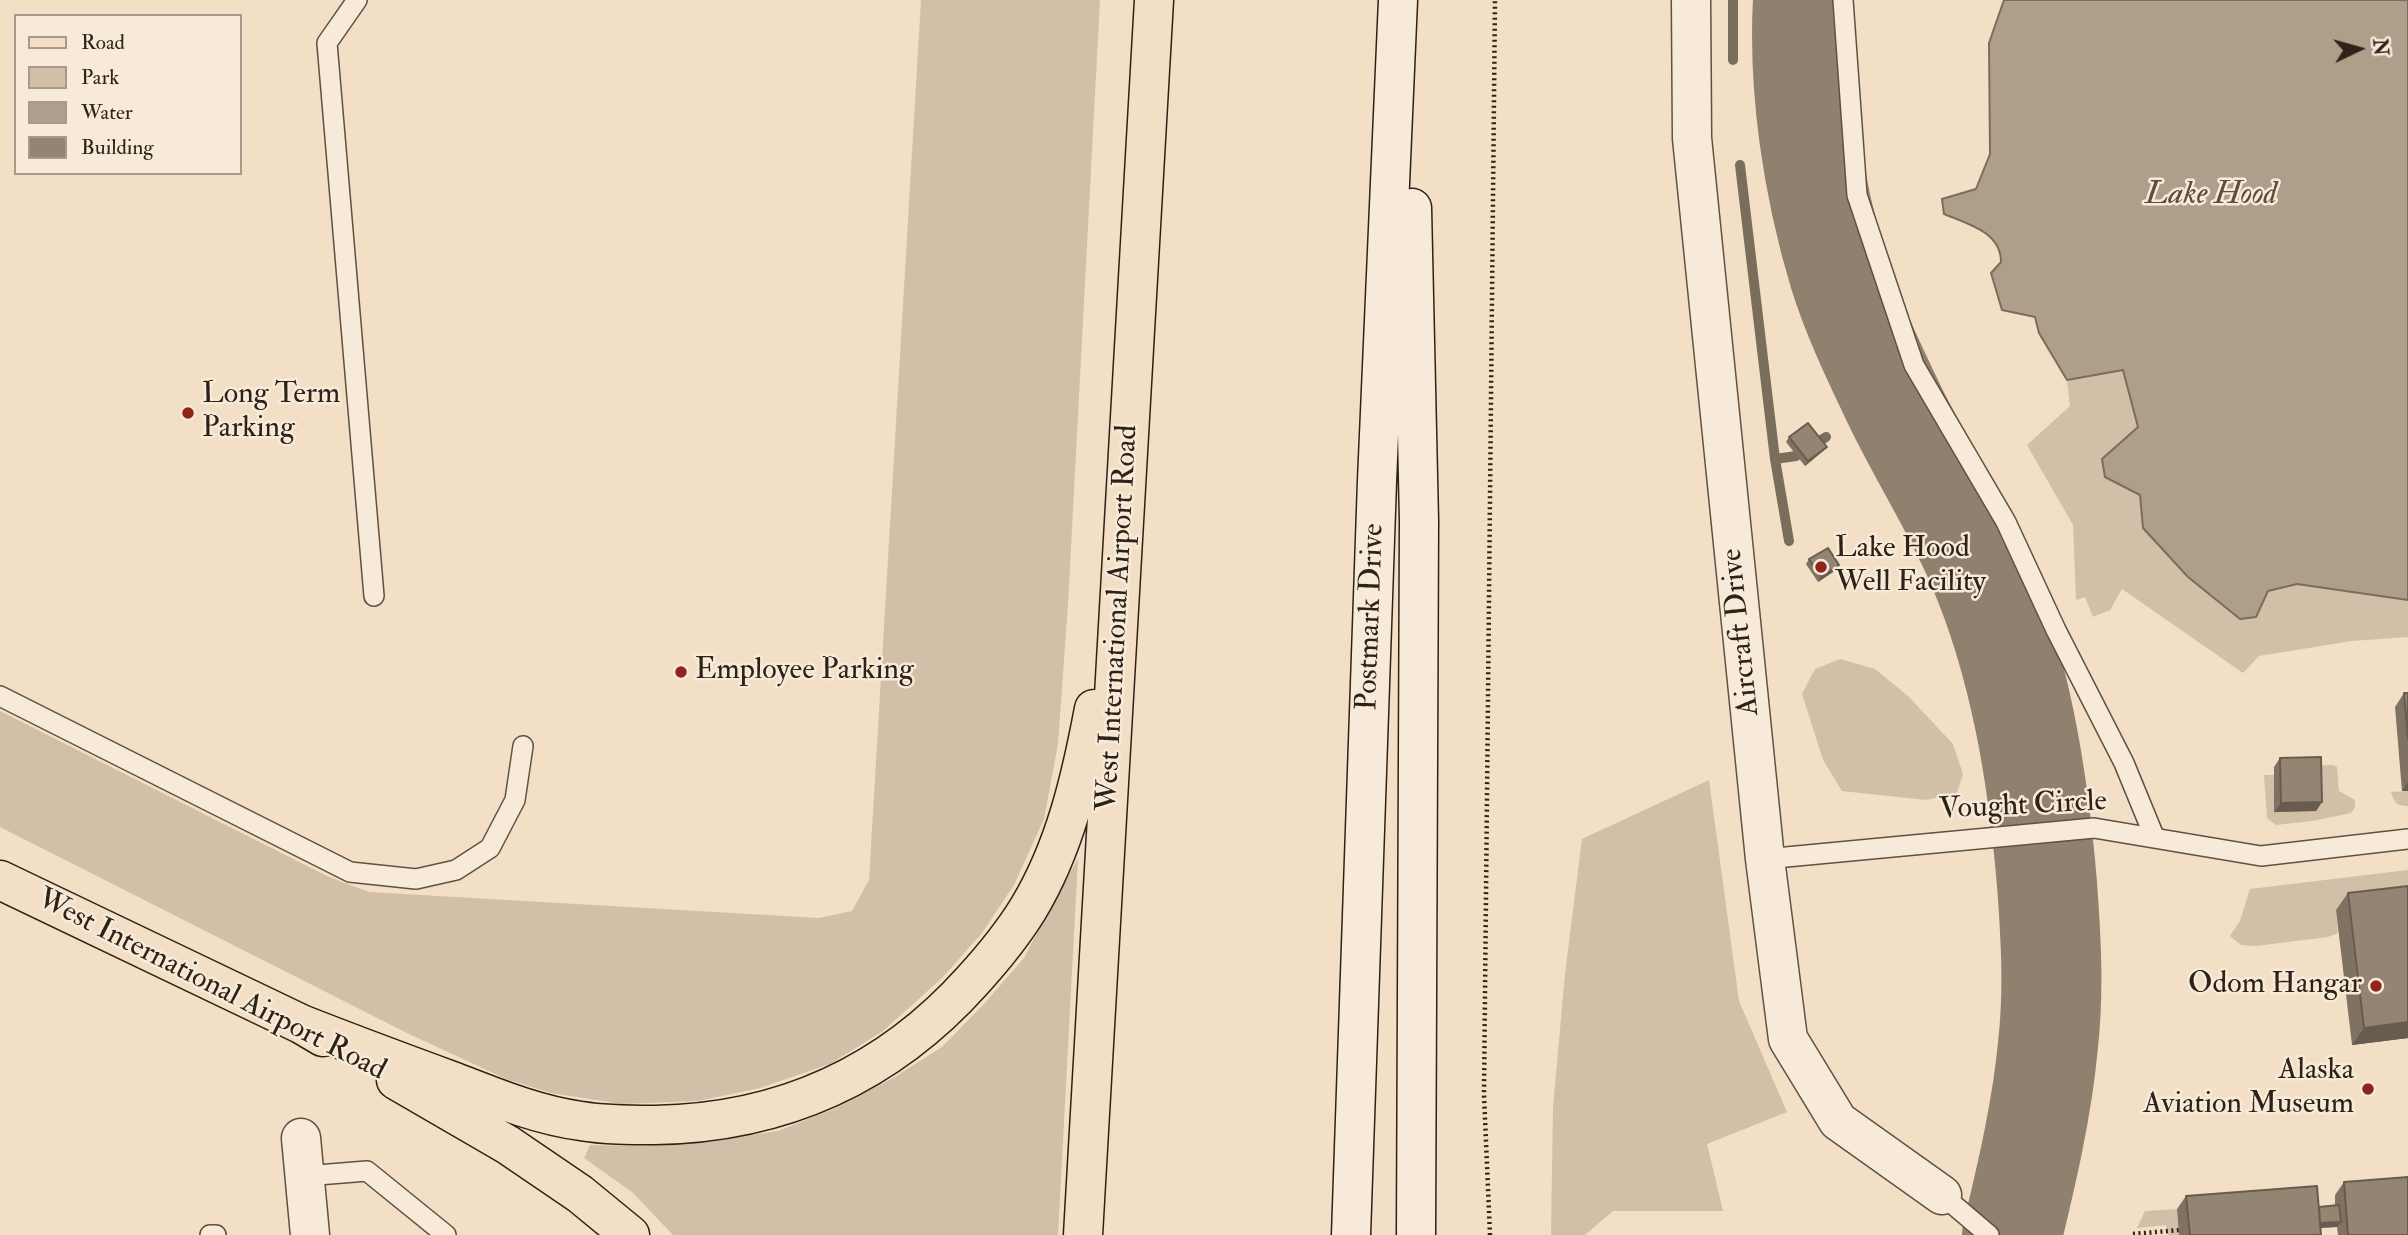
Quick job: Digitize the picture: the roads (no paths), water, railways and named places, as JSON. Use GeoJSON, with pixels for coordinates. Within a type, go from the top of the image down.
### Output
{"type":"FeatureCollection","features":[{"type":"Feature","properties":{"kind":"main road"},"geometry":{"type":"LineString","coordinates":[[1129,0],[1143,216]]}},
{"type":"Feature","properties":{"kind":"main road","name":"West International Airport Road"},"geometry":{"type":"LineString","coordinates":[[1083,1235],[1154,0]]}},
{"type":"Feature","properties":{"kind":"main road"},"geometry":{"type":"LineString","coordinates":[[301,1024],[511,1103],[570,1120],[608,1124],[700,1122],[761,1113],[801,1101],[839,1085],[913,1037],[954,1002],[996,954],[1028,909],[1055,855],[1073,804],[1087,744],[1122,551]]}},
{"type":"Feature","properties":{"kind":"main road","name":"West International Airport Road"},"geometry":{"type":"LineString","coordinates":[[0,880],[301,1024],[508,1145],[580,1194],[630,1235]]}},
{"type":"Feature","properties":{"kind":"street","name":"Postmark Drive"},"geometry":{"type":"LineString","coordinates":[[1351,1235],[1377,481],[1398,0]]}},
{"type":"Feature","properties":{"kind":"street","name":"Postmark Drive"},"geometry":{"type":"LineString","coordinates":[[1408,0],[1419,521],[1416,1235]]}},
{"type":"Feature","properties":{"kind":"street","name":"Aircraft Drive"},"geometry":{"type":"LineString","coordinates":[[1691,0],[1692,138],[1765,859],[1788,1039],[1838,1121],[1942,1195]]}},
{"type":"Feature","properties":{"kind":"street"},"geometry":{"type":"LineString","coordinates":[[301,1138],[310,1235]]}},
{"type":"Feature","properties":{"kind":"lane"},"geometry":{"type":"LineString","coordinates":[[357,0],[327,43],[374,596]]}},
{"type":"Feature","properties":{"kind":"lane"},"geometry":{"type":"LineString","coordinates":[[1843,0],[1857,195],[1914,365],[2006,522],[2056,631],[2124,763],[2154,836]]}},
{"type":"Feature","properties":{"kind":"lane"},"geometry":{"type":"LineString","coordinates":[[0,696],[350,872],[416,879],[456,870],[490,848],[515,800],[523,746]]}},
{"type":"Feature","properties":{"kind":"lane","name":"Vought Circle"},"geometry":{"type":"LineString","coordinates":[[1765,859],[2094,828],[2261,856],[2408,839]]}},
{"type":"Feature","properties":{"kind":"lane"},"geometry":{"type":"LineString","coordinates":[[305,1176],[367,1171],[446,1235]]}},
{"type":"Feature","properties":{"kind":"lane"},"geometry":{"type":"LineString","coordinates":[[1942,1195],[1989,1235]]}},
{"type":"Feature","properties":{"kind":"lane"},"geometry":{"type":"LineString","coordinates":[[210,1235],[216,1235]]}},
{"type":"Feature","properties":{"kind":"water","name":"Lake Hood"},"geometry":{"type":"Polygon","coordinates":[[[2004,0],[2408,0],[2408,600],[2297,584],[2268,591],[2256,617],[2240,619],[2188,577],[2143,528],[2140,495],[2105,477],[2102,459],[2138,427],[2123,370],[2067,380],[2039,333],[2035,317],[2002,310],[1991,273],[2001,262],[1995,243],[1982,230],[1944,214],[1942,199],[1976,189],[1990,154],[1989,43],[2004,0]]]}},
{"type":"Feature","properties":{"kind":"waterway"},"geometry":{"type":"LineString","coordinates":[[1733,0],[1733,60]]}},
{"type":"Feature","properties":{"kind":"waterway"},"geometry":{"type":"LineString","coordinates":[[1740,165],[1775,459],[1789,541]]}},
{"type":"Feature","properties":{"kind":"waterway"},"geometry":{"type":"LineString","coordinates":[[1775,459],[1796,456],[1826,437]]}},
{"type":"Feature","properties":{"kind":"place","name":"Long Term Parking"},"geometry":{"type":"Point","coordinates":[188,413]}},
{"type":"Feature","properties":{"kind":"place","name":"Lake Hood Well Facility"},"geometry":{"type":"Point","coordinates":[1821,567]}},
{"type":"Feature","properties":{"kind":"place","name":"Employee Parking"},"geometry":{"type":"Point","coordinates":[681,672]}},
{"type":"Feature","properties":{"kind":"place","name":"Odom Hangar"},"geometry":{"type":"Point","coordinates":[2376,986]}},
{"type":"Feature","properties":{"kind":"place","name":"Alaska Aviation Museum"},"geometry":{"type":"Point","coordinates":[2368,1089]}}]}
